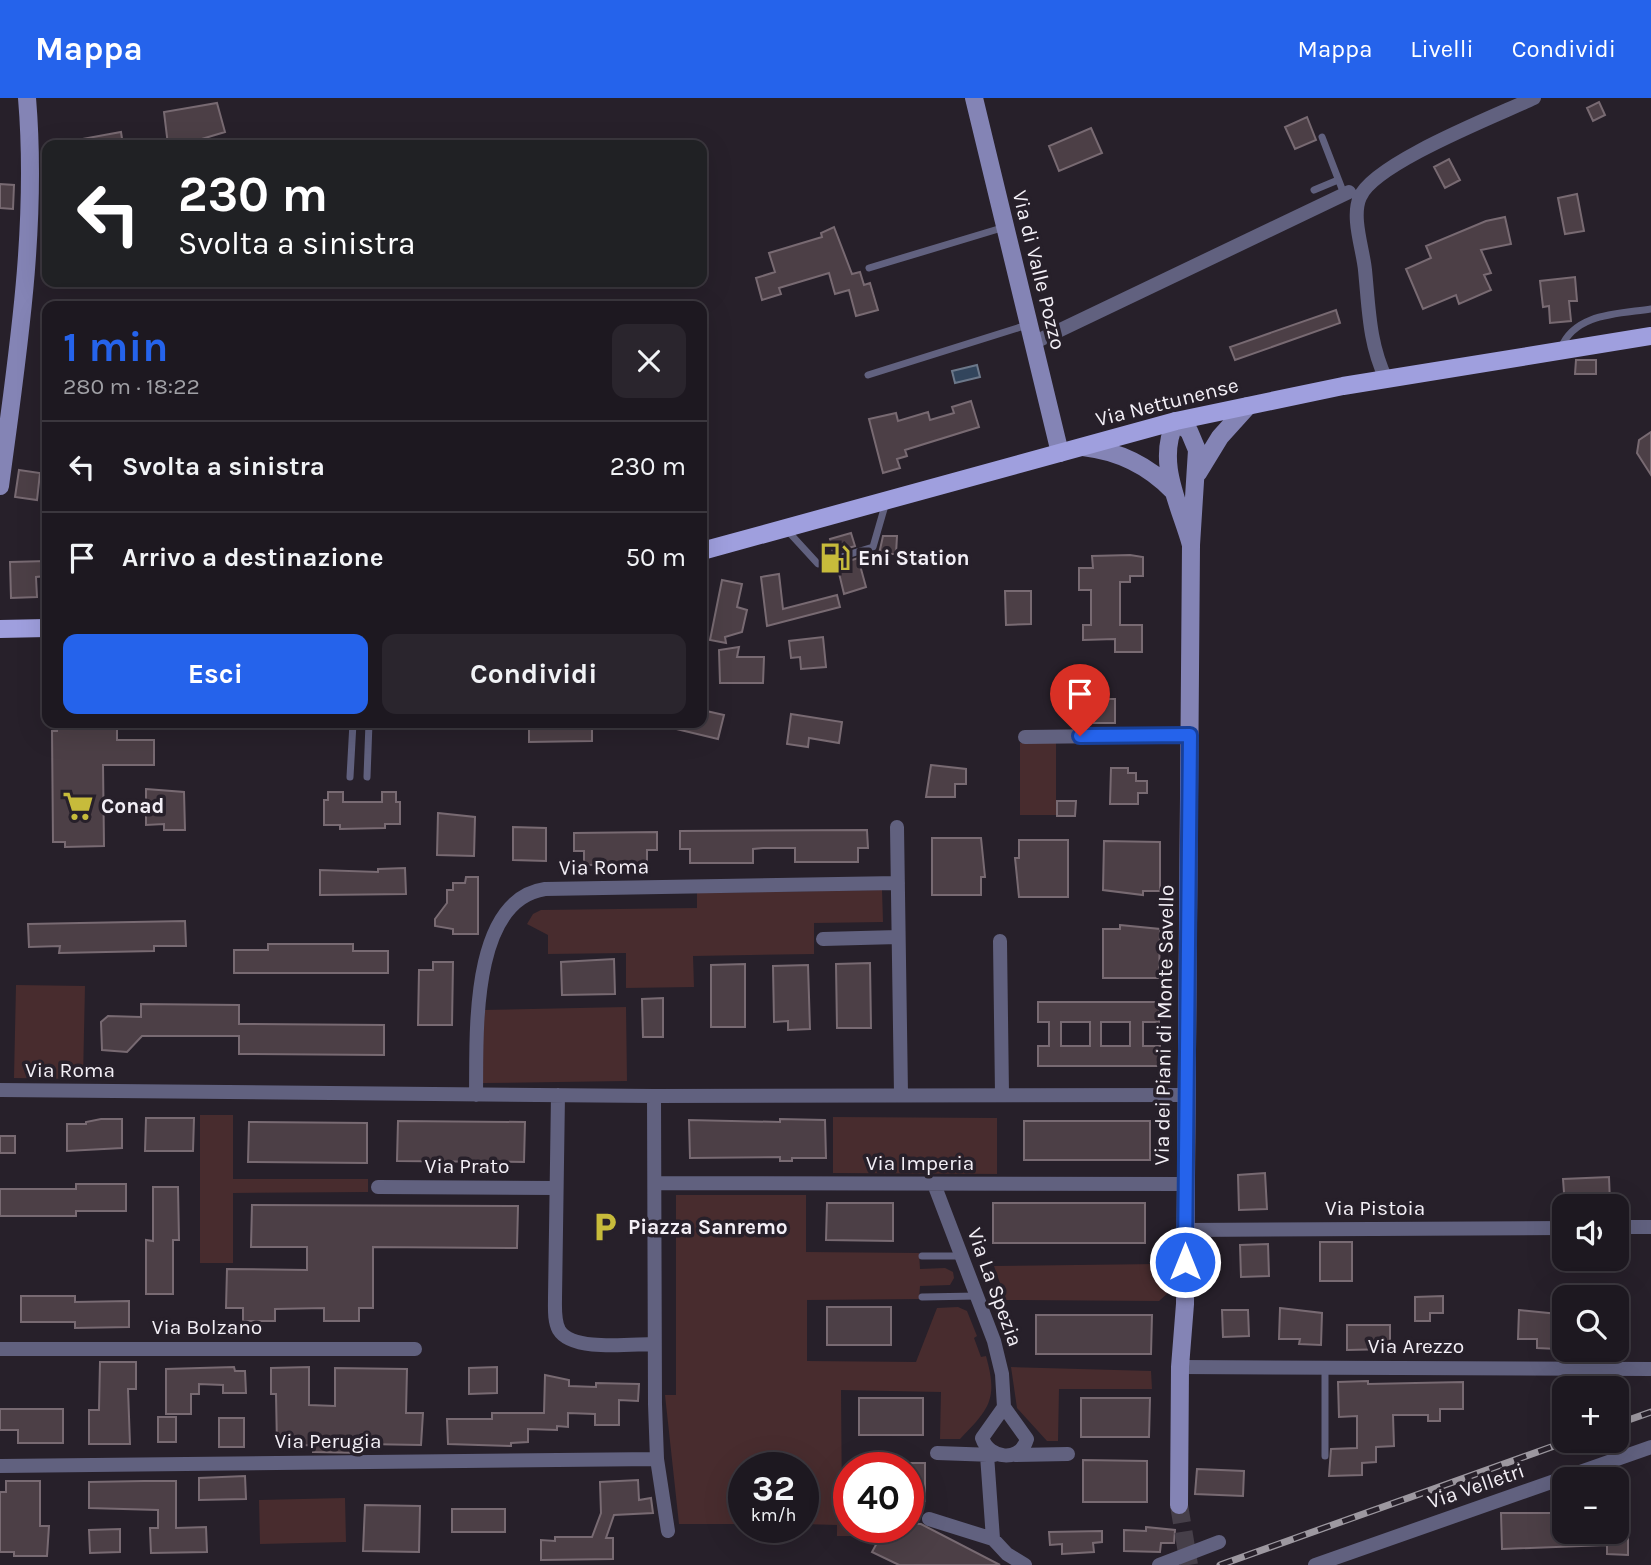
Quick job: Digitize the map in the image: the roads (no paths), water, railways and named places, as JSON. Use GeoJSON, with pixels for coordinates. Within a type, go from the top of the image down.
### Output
{"type":"FeatureCollection","features":[{"type":"Feature","properties":{"kind":"main road","name":"Via Nettunense"},"geometry":{"type":"LineString","coordinates":[[707,550],[1176,421],[1386,379],[1651,336]]}},
{"type":"Feature","properties":{"kind":"main road"},"geometry":{"type":"LineString","coordinates":[[0,629],[42,628]]}},
{"type":"Feature","properties":{"kind":"street"},"geometry":{"type":"LineString","coordinates":[[0,486],[16,364],[30,213],[32,156],[27,98]]}},
{"type":"Feature","properties":{"kind":"street","name":"Via di Valle Pozzo"},"geometry":{"type":"LineString","coordinates":[[974,98],[1060,453]]}},
{"type":"Feature","properties":{"kind":"street"},"geometry":{"type":"LineString","coordinates":[[1386,379],[1370,334],[1357,215],[1360,195],[1368,185],[1403,160],[1534,98]]}},
{"type":"Feature","properties":{"kind":"street"},"geometry":{"type":"LineString","coordinates":[[1031,334],[1346,193]]}},
{"type":"Feature","properties":{"kind":"street"},"geometry":{"type":"LineString","coordinates":[[1196,479],[1213,446],[1248,406]]}},
{"type":"Feature","properties":{"kind":"street"},"geometry":{"type":"LineString","coordinates":[[1176,421],[1189,431],[1196,444],[1191,545],[1168,473],[1167,444],[1176,421]]}},
{"type":"Feature","properties":{"kind":"street"},"geometry":{"type":"LineString","coordinates":[[1083,447],[1109,451],[1132,460],[1173,491]]}},
{"type":"Feature","properties":{"kind":"street","name":"Via dei Piani di Monte Savello"},"geometry":{"type":"LineString","coordinates":[[1179,1504],[1180,1367],[1185,1304],[1191,545]]}},
{"type":"Feature","properties":{"kind":"street"},"geometry":{"type":"LineString","coordinates":[[1025,737],[1190,735]]}},
{"type":"Feature","properties":{"kind":"street"},"geometry":{"type":"LineString","coordinates":[[897,827],[901,1094]]}},
{"type":"Feature","properties":{"kind":"street","name":"Via Roma"},"geometry":{"type":"LineString","coordinates":[[476,1095],[478,1007],[484,965],[504,917],[515,903],[528,893],[545,889],[898,883]]}},
{"type":"Feature","properties":{"kind":"street"},"geometry":{"type":"LineString","coordinates":[[823,939],[898,937]]}},
{"type":"Feature","properties":{"kind":"street"},"geometry":{"type":"LineString","coordinates":[[1000,941],[1002,1094]]}},
{"type":"Feature","properties":{"kind":"street","name":"Via Roma"},"geometry":{"type":"LineString","coordinates":[[0,1090],[654,1096],[1185,1095]]}},
{"type":"Feature","properties":{"kind":"street"},"geometry":{"type":"LineString","coordinates":[[558,1095],[555,1298],[559,1330],[566,1338],[582,1344],[654,1344]]}},
{"type":"Feature","properties":{"kind":"street"},"geometry":{"type":"LineString","coordinates":[[654,1096],[657,1459],[668,1531]]}},
{"type":"Feature","properties":{"kind":"street","name":"Via Imperia"},"geometry":{"type":"LineString","coordinates":[[656,1183],[1185,1184]]}},
{"type":"Feature","properties":{"kind":"street","name":"Via La Spezia"},"geometry":{"type":"LineString","coordinates":[[934,1184],[998,1352],[1004,1407],[1027,1439],[1044,1455]]}},
{"type":"Feature","properties":{"kind":"street","name":"Via Prato"},"geometry":{"type":"LineString","coordinates":[[378,1187],[556,1188]]}},
{"type":"Feature","properties":{"kind":"street"},"geometry":{"type":"LineString","coordinates":[[1629,1227],[1651,1227]]}},
{"type":"Feature","properties":{"kind":"street","name":"Via Pistoia"},"geometry":{"type":"LineString","coordinates":[[1185,1230],[1552,1228]]}},
{"type":"Feature","properties":{"kind":"street","name":"Via Bolzano"},"geometry":{"type":"LineString","coordinates":[[0,1349],[415,1349]]}},
{"type":"Feature","properties":{"kind":"street","name":"Via Arezzo"},"geometry":{"type":"LineString","coordinates":[[1180,1367],[1651,1369]]}},
{"type":"Feature","properties":{"kind":"street"},"geometry":{"type":"LineString","coordinates":[[966,1454],[982,1438],[1004,1407]]}},
{"type":"Feature","properties":{"kind":"street"},"geometry":{"type":"LineString","coordinates":[[982,1438],[991,1455],[993,1539]]}},
{"type":"Feature","properties":{"kind":"street"},"geometry":{"type":"LineString","coordinates":[[1015,1455],[1024,1448],[1027,1439]]}},
{"type":"Feature","properties":{"kind":"street","name":"Via Velletri"},"geometry":{"type":"LineString","coordinates":[[1315,1565],[1651,1447]]}},
{"type":"Feature","properties":{"kind":"street"},"geometry":{"type":"LineString","coordinates":[[937,1453],[1068,1454]]}},
{"type":"Feature","properties":{"kind":"street","name":"Via Perugia"},"geometry":{"type":"LineString","coordinates":[[0,1466],[657,1459]]}},
{"type":"Feature","properties":{"kind":"street"},"geometry":{"type":"LineString","coordinates":[[929,1519],[993,1539],[1007,1555],[1025,1565]]}},
{"type":"Feature","properties":{"kind":"street"},"geometry":{"type":"LineString","coordinates":[[1159,1565],[1219,1542]]}},
{"type":"Feature","properties":{"kind":"lane"},"geometry":{"type":"LineString","coordinates":[[1322,137],[1338,180],[1346,193]]}},
{"type":"Feature","properties":{"kind":"lane"},"geometry":{"type":"LineString","coordinates":[[1314,190],[1338,180]]}},
{"type":"Feature","properties":{"kind":"lane"},"geometry":{"type":"LineString","coordinates":[[869,268],[1005,228]]}},
{"type":"Feature","properties":{"kind":"lane"},"geometry":{"type":"LineString","coordinates":[[1560,351],[1568,334],[1582,323],[1651,309]]}},
{"type":"Feature","properties":{"kind":"lane"},"geometry":{"type":"LineString","coordinates":[[868,375],[1031,334]]}},
{"type":"Feature","properties":{"kind":"lane"},"geometry":{"type":"LineString","coordinates":[[785,528],[818,564],[873,547],[887,500]]}},
{"type":"Feature","properties":{"kind":"lane"},"geometry":{"type":"LineString","coordinates":[[350,777],[354,728]]}},
{"type":"Feature","properties":{"kind":"lane"},"geometry":{"type":"LineString","coordinates":[[367,777],[369,728]]}},
{"type":"Feature","properties":{"kind":"lane"},"geometry":{"type":"LineString","coordinates":[[922,1256],[963,1256]]}},
{"type":"Feature","properties":{"kind":"lane"},"geometry":{"type":"LineString","coordinates":[[922,1297],[978,1296]]}},
{"type":"Feature","properties":{"kind":"lane"},"geometry":{"type":"LineString","coordinates":[[1325,1367],[1325,1456]]}},
{"type":"Feature","properties":{"kind":"water"},"geometry":{"type":"Polygon","coordinates":[[[977,365],[980,377],[955,383],[952,371],[977,365]]]}},
{"type":"Feature","properties":{"kind":"tunnel"},"geometry":{"type":"LineString","coordinates":[[1179,1505],[1189,1565]]}},
{"type":"Feature","properties":{"kind":"railway"},"geometry":{"type":"LineString","coordinates":[[1629,1420],[1651,1412]]}},
{"type":"Feature","properties":{"kind":"railway"},"geometry":{"type":"LineString","coordinates":[[1220,1565],[1552,1447]]}},
{"type":"Feature","properties":{"kind":"place","name":"Eni Station"},"geometry":{"type":"Point","coordinates":[835,558]}},
{"type":"Feature","properties":{"kind":"place","name":"Conad"},"geometry":{"type":"Point","coordinates":[78,806]}},
{"type":"Feature","properties":{"kind":"place","name":"Piazza Sanremo"},"geometry":{"type":"Point","coordinates":[605,1227]}}]}
